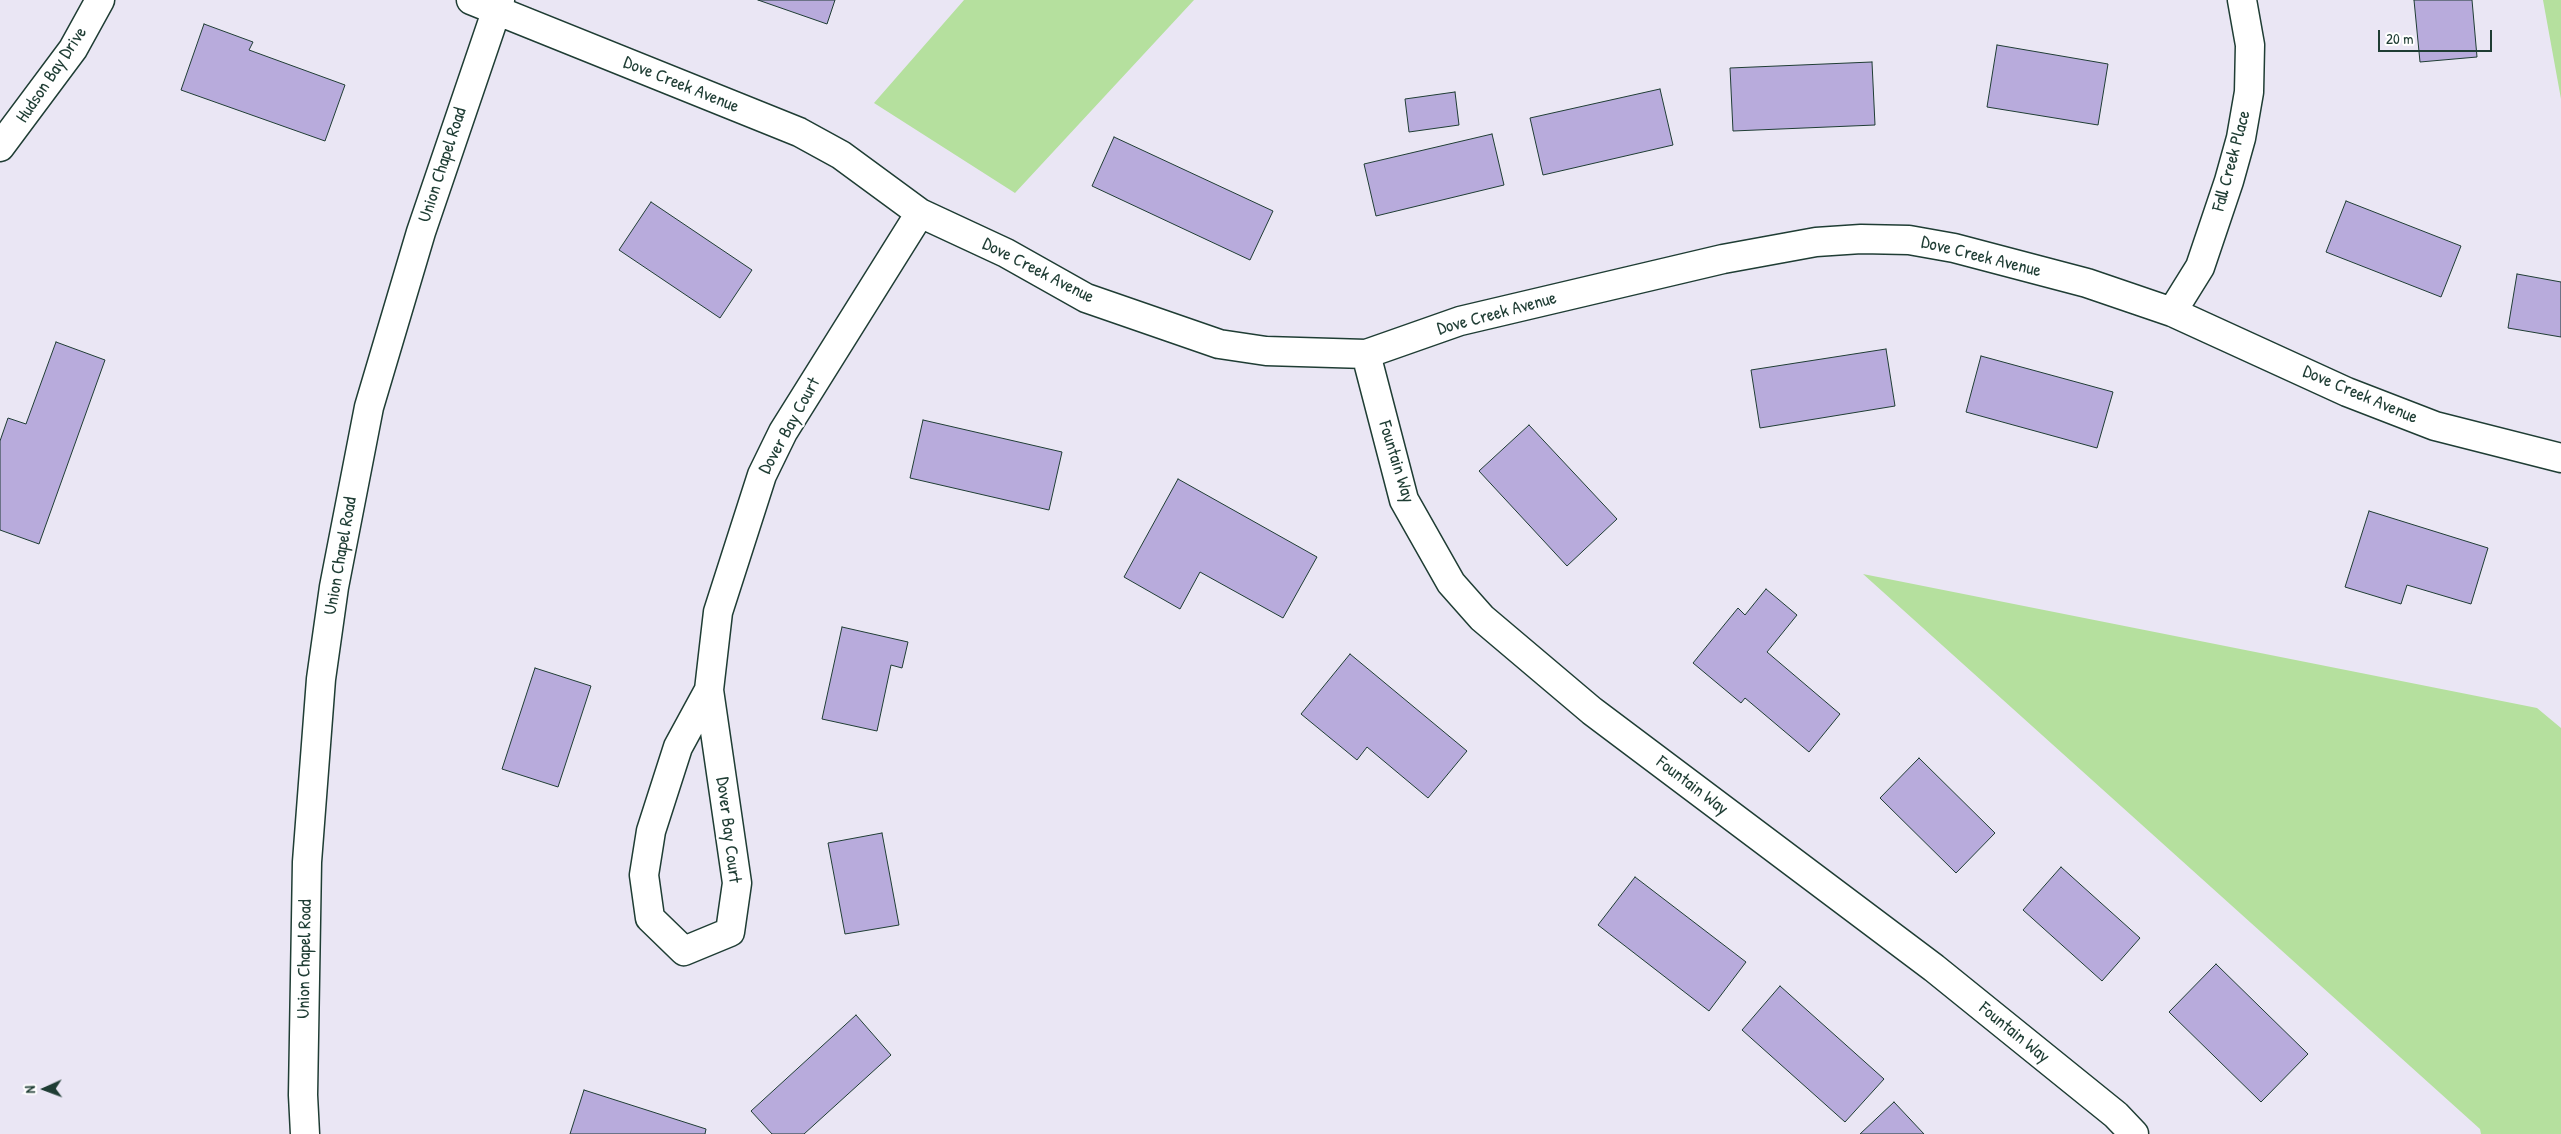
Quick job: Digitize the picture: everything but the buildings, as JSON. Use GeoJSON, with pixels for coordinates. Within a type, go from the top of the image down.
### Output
{"type":"FeatureCollection","features":[{"type":"Feature","properties":{"kind":"street","name":"Hudson Bay Drive"},"geometry":{"type":"LineString","coordinates":[[0,147],[73,49],[100,0]]}},
{"type":"Feature","properties":{"kind":"street","name":"Fall Creek Place"},"geometry":{"type":"LineString","coordinates":[[2172,312],[2200,267],[2229,181],[2241,138],[2249,92],[2250,45],[2242,0]]}},
{"type":"Feature","properties":{"kind":"street","name":"Dove Creek Avenue"},"geometry":{"type":"LineString","coordinates":[[489,3],[799,132],[841,155],[920,213],[1006,254],[1086,298],[1219,344],[1266,351],[1366,354],[1460,321],[1723,259],[1816,242],[1860,238],[1909,240],[1954,248],[2087,283],[2172,312],[2347,392],[2435,426],[2561,458]]}},
{"type":"Feature","properties":{"kind":"street","name":"Union Chapel Road"},"geometry":{"type":"LineString","coordinates":[[305,1134],[303,1095],[307,862],[321,679],[334,587],[369,407],[489,3]]}},
{"type":"Feature","properties":{"kind":"street","name":"Dover Bay Court"},"geometry":{"type":"LineString","coordinates":[[709,690],[678,747],[651,831],[644,875],[650,918],[684,951],[730,932],[737,883],[709,690],[718,612],[762,475],[783,432],[920,213]]}},
{"type":"Feature","properties":{"kind":"street","name":"Fountain Way"},"geometry":{"type":"LineString","coordinates":[[1366,354],[1404,500],[1451,583],[1482,618],[1592,710],[1934,968],[2116,1115],[2134,1134]]}},
{"type":"Feature","properties":{"kind":"green space"},"geometry":{"type":"Polygon","coordinates":[[[964,0],[1194,0],[1015,193],[874,103],[964,0]]]}},
{"type":"Feature","properties":{"kind":"green space"},"geometry":{"type":"Polygon","coordinates":[[[2543,0],[2561,0],[2561,99],[2543,0]]]}},
{"type":"Feature","properties":{"kind":"green space"},"geometry":{"type":"Polygon","coordinates":[[[1863,574],[2537,708],[2561,728],[2561,1134],[2481,1134],[2480,1129],[1863,574]]]}}]}
